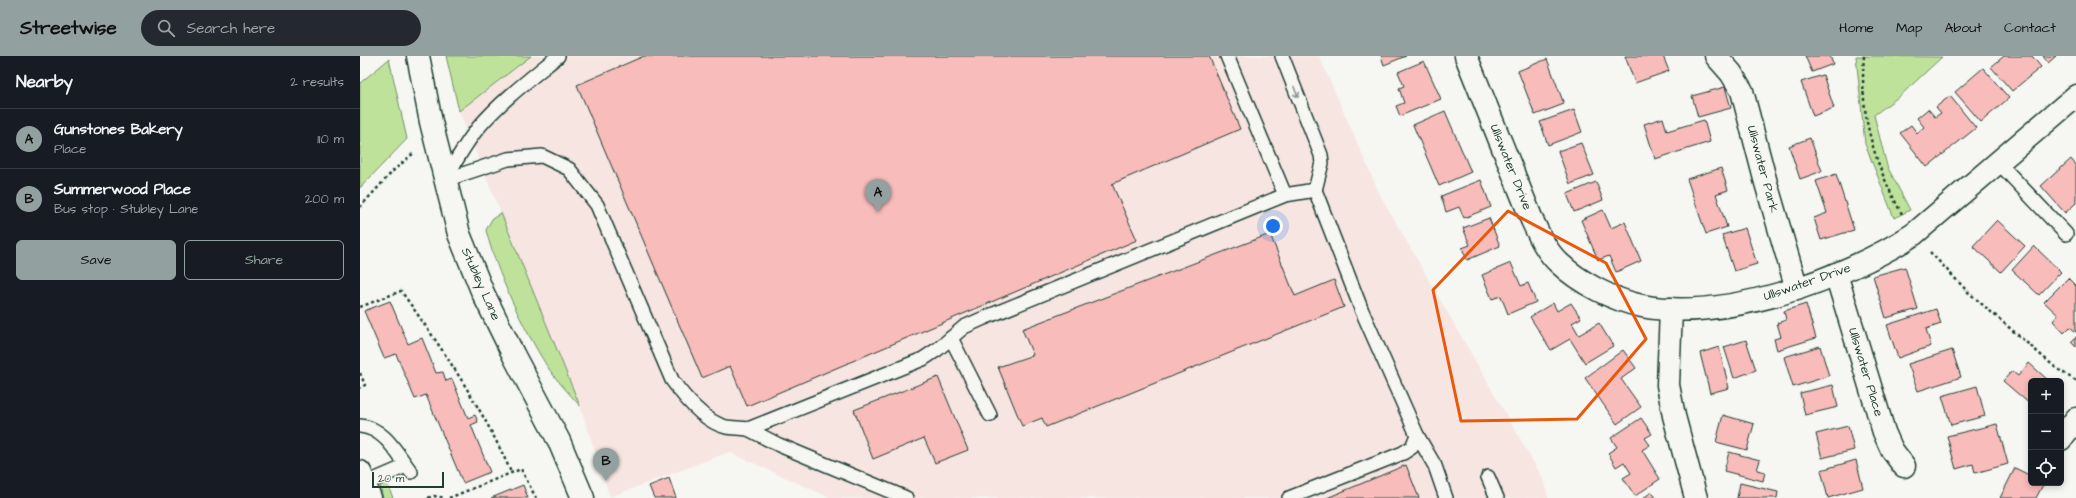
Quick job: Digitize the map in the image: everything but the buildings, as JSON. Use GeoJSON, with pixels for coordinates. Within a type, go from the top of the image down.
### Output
{"type":"FeatureCollection","features":[{"type":"Feature","properties":{"kind":"street","name":"Stubley Lane"},"geometry":{"type":"LineString","coordinates":[[418,56],[444,180],[459,234],[483,293],[514,356],[559,441],[583,498]]}},
{"type":"Feature","properties":{"kind":"street","name":"Ullswater Drive"},"geometry":{"type":"LineString","coordinates":[[1466,56],[1532,220],[1544,245],[1559,263],[1582,280],[1611,295],[1640,306],[1671,309],[1698,308],[1749,301],[1797,289],[1863,263],[1914,234],[2076,96]]}},
{"type":"Feature","properties":{"kind":"street","name":"Ullswater Park"},"geometry":{"type":"LineString","coordinates":[[1716,56],[1731,72],[1742,91],[1766,183],[1797,289]]}},
{"type":"Feature","properties":{"kind":"street","name":"Ullswater Place"},"geometry":{"type":"LineString","coordinates":[[1836,274],[1884,432],[1892,450],[1904,466]]}},
{"type":"Feature","properties":{"kind":"street"},"geometry":{"type":"LineString","coordinates":[[1671,309],[1667,366],[1668,385],[1674,416],[1696,498]]}},
{"type":"Feature","properties":{"kind":"street"},"geometry":{"type":"LineString","coordinates":[[2064,435],[2076,419]]}},
{"type":"Feature","properties":{"kind":"lane"},"geometry":{"type":"LineString","coordinates":[[444,180],[461,151],[478,128],[515,91],[558,56]]}},
{"type":"Feature","properties":{"kind":"lane"},"geometry":{"type":"LineString","coordinates":[[1227,56],[1285,195]]}},
{"type":"Feature","properties":{"kind":"lane"},"geometry":{"type":"LineString","coordinates":[[1282,56],[1321,155],[1322,163],[1315,190],[1362,311],[1417,435],[1434,466],[1446,498]]}},
{"type":"Feature","properties":{"kind":"lane"},"geometry":{"type":"LineString","coordinates":[[444,180],[508,159],[542,156],[568,170],[597,205],[672,380],[680,391],[703,414],[725,426],[748,429],[779,445],[906,498]]}},
{"type":"Feature","properties":{"kind":"lane"},"geometry":{"type":"LineString","coordinates":[[1998,162],[2066,234]]}},
{"type":"Feature","properties":{"kind":"lane"},"geometry":{"type":"LineString","coordinates":[[748,429],[923,359],[938,350],[964,327],[984,318],[1285,195],[1315,190]]}},
{"type":"Feature","properties":{"kind":"lane"},"geometry":{"type":"LineString","coordinates":[[951,338],[990,415]]}},
{"type":"Feature","properties":{"kind":"lane"},"geometry":{"type":"LineString","coordinates":[[360,426],[382,434],[408,469],[365,485]]}},
{"type":"Feature","properties":{"kind":"lane"},"geometry":{"type":"LineString","coordinates":[[1289,498],[1403,453],[1412,447],[1417,435]]}},
{"type":"Feature","properties":{"kind":"lane"},"geometry":{"type":"LineString","coordinates":[[1488,477],[1497,498]]}},
{"type":"Feature","properties":{"kind":"path"},"geometry":{"type":"LineString","coordinates":[[360,207],[433,132]]}},
{"type":"Feature","properties":{"kind":"path"},"geometry":{"type":"LineString","coordinates":[[360,307],[401,291],[463,381],[493,430],[512,472]]}},
{"type":"Feature","properties":{"kind":"path"},"geometry":{"type":"LineString","coordinates":[[360,373],[365,385],[360,388]]}},
{"type":"Feature","properties":{"kind":"path"},"geometry":{"type":"LineString","coordinates":[[448,498],[521,469],[536,498]]}},
{"type":"Feature","properties":{"kind":"path"},"geometry":{"type":"LineString","coordinates":[[428,498],[434,496],[445,498]]}},
{"type":"Feature","properties":{"kind":"highlighted area"},"geometry":{"type":"Polygon","coordinates":[[[1508,211],[1606,263],[1646,339],[1577,419],[1461,421],[1433,290],[1508,211]]]}},
{"type":"Feature","properties":{"kind":"shaded area"},"geometry":{"type":"Polygon","coordinates":[[[531,56],[1319,56],[1381,197],[1543,479],[1548,498],[831,498],[729,452],[610,497],[580,406],[459,111],[531,56]]]}},
{"type":"Feature","properties":{"kind":"green space"},"geometry":{"type":"Polygon","coordinates":[[[446,56],[531,56],[459,111],[446,56]]]}},
{"type":"Feature","properties":{"kind":"green space"},"geometry":{"type":"Polygon","coordinates":[[[1856,56],[1942,57],[1901,95],[1874,115],[1887,166],[1910,210],[1894,218],[1865,144],[1856,56]]]}},
{"type":"Feature","properties":{"kind":"green space"},"geometry":{"type":"Polygon","coordinates":[[[389,59],[407,139],[360,188],[360,83],[389,59]]]}},
{"type":"Feature","properties":{"kind":"green space"},"geometry":{"type":"Polygon","coordinates":[[[501,213],[580,406],[547,366],[520,318],[504,282],[486,230],[492,219],[501,213]]]}},
{"type":"Feature","properties":{"kind":"green space"},"geometry":{"type":"Polygon","coordinates":[[[386,480],[393,498],[383,498],[380,485],[386,480]]]}},
{"type":"Feature","properties":{"kind":"place","name":"Gunstones Bakery"},"geometry":{"type":"Point","coordinates":[878,212]}},
{"type":"Feature","properties":{"kind":"place","name":"Summerwood Place"},"geometry":{"type":"Point","coordinates":[606,481]}}]}
